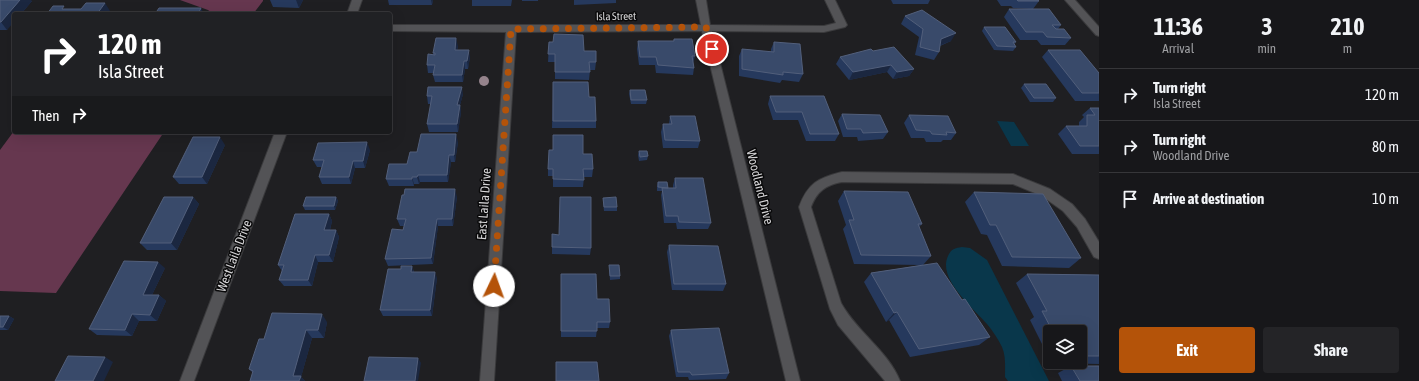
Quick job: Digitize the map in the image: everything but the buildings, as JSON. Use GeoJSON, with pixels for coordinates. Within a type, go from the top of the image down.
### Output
{"type":"FeatureCollection","features":[{"type":"Feature","properties":{"kind":"street"},"geometry":{"type":"LineString","coordinates":[[353,12],[357,0]]}},
{"type":"Feature","properties":{"kind":"street","name":"Woodland Drive"},"geometry":{"type":"LineString","coordinates":[[701,0],[706,27],[793,381]]}},
{"type":"Feature","properties":{"kind":"street","name":"Isla Street"},"geometry":{"type":"LineString","coordinates":[[392,28],[511,29],[706,27],[824,29],[842,25],[830,0]]}},
{"type":"Feature","properties":{"kind":"street"},"geometry":{"type":"LineString","coordinates":[[1070,0],[1099,33]]}},
{"type":"Feature","properties":{"kind":"street","name":"East Laila Drive"},"geometry":{"type":"LineString","coordinates":[[487,381],[511,29]]}},
{"type":"Feature","properties":{"kind":"street","name":"West Laila Drive"},"geometry":{"type":"LineString","coordinates":[[187,381],[280,134]]}},
{"type":"Feature","properties":{"kind":"street"},"geometry":{"type":"LineString","coordinates":[[893,381],[885,368],[843,320],[836,305],[805,207],[809,195],[816,187],[827,180],[842,177],[1013,179],[1034,186],[1062,203],[1074,215],[1099,253]]}},
{"type":"Feature","properties":{"kind":"shaded area"},"geometry":{"type":"Polygon","coordinates":[[[180,0],[263,0],[255,12],[210,12],[180,0]]]}},
{"type":"Feature","properties":{"kind":"shaded area"},"geometry":{"type":"Polygon","coordinates":[[[12,134],[163,134],[56,293],[0,291],[0,150],[12,134]]]}},
{"type":"Feature","properties":{"kind":"water"},"geometry":{"type":"Polygon","coordinates":[[[997,121],[1014,122],[1029,146],[1011,146],[997,121]]]}},
{"type":"Feature","properties":{"kind":"water"},"geometry":{"type":"Polygon","coordinates":[[[962,247],[970,248],[987,260],[1049,381],[1008,381],[1005,377],[1004,354],[999,341],[987,324],[958,293],[948,274],[946,265],[950,252],[954,249],[962,247]]]}},
{"type":"Feature","properties":{"kind":"route"},"geometry":{"type":"LineString","coordinates":[[494,286],[511,29],[706,27],[712,49]]}}]}
